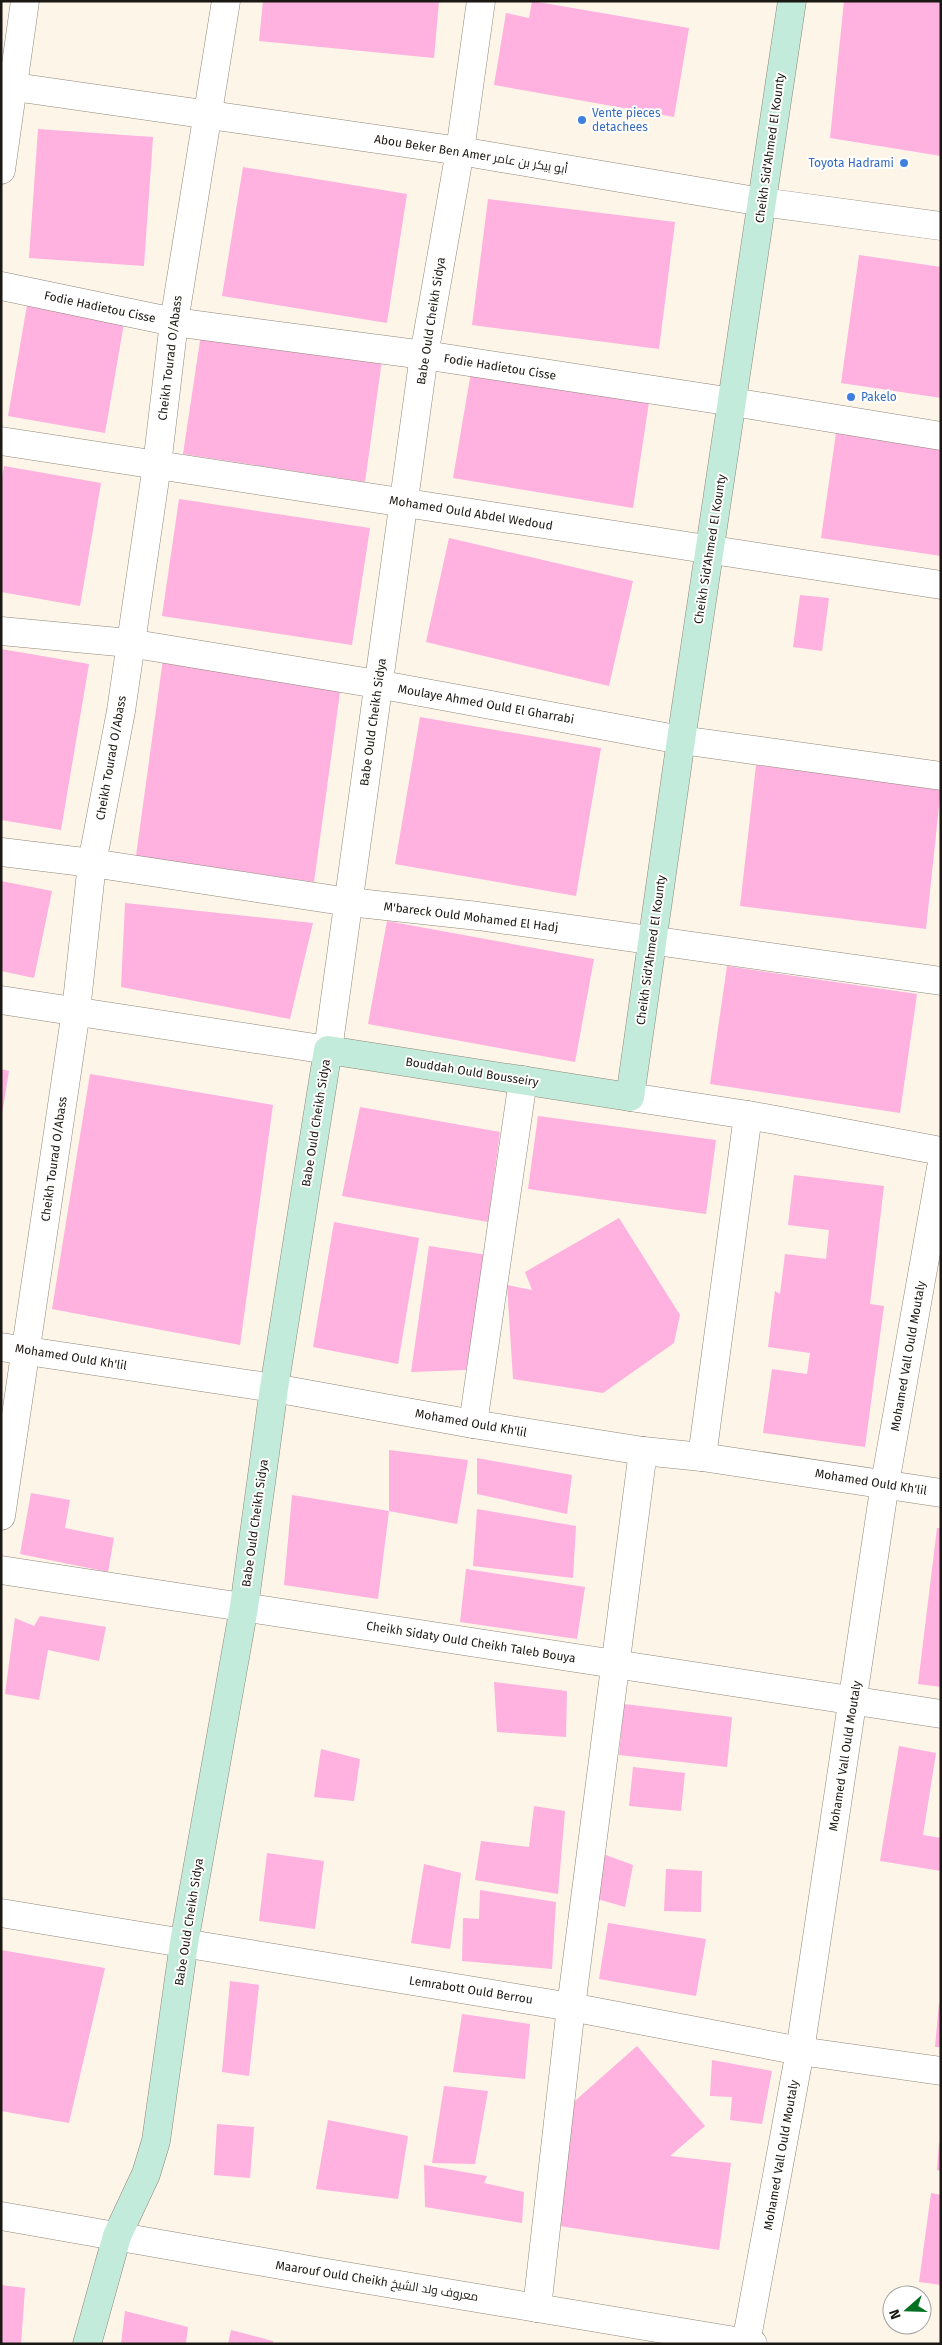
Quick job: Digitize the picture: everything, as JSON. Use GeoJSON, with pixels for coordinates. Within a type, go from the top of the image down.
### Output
{"type":"FeatureCollection","features":[{"type":"Feature","properties":{"kind":"main road","name":"Cheikh Sid'Ahmed El Kounty"},"geometry":{"type":"LineString","coordinates":[[630,1097],[681,740],[792,1]]}},
{"type":"Feature","properties":{"kind":"main road","name":"Bouddah Ould Bousseiry"},"geometry":{"type":"LineString","coordinates":[[328,1050],[630,1097]]}},
{"type":"Feature","properties":{"kind":"main road","name":"Babe Ould Cheikh Sidya"},"geometry":{"type":"LineString","coordinates":[[87,2344],[117,2236],[146,2174],[156,2141],[184,1943],[244,1607],[274,1388],[328,1050]]}},
{"type":"Feature","properties":{"kind":"street"},"geometry":{"type":"LineString","coordinates":[[1,170],[7,86],[25,1]]}},
{"type":"Feature","properties":{"kind":"street","name":"Cheikh Tourad O/Abass"},"geometry":{"type":"LineString","coordinates":[[1,1516],[13,1349],[76,1011],[92,863],[120,711],[157,464],[174,322],[209,116],[226,1]]}},
{"type":"Feature","properties":{"kind":"street","name":"Babe Ould Cheikh Sidya"},"geometry":{"type":"LineString","coordinates":[[328,1050],[377,684],[424,355],[460,151],[481,1]]}},
{"type":"Feature","properties":{"kind":"street","name":"Abou Beker Ben Amer أبو بيكر بن عامر"},"geometry":{"type":"LineString","coordinates":[[7,86],[460,151],[762,202],[941,226]]}},
{"type":"Feature","properties":{"kind":"street","name":"Fodie Hadietou Cisse"},"geometry":{"type":"LineString","coordinates":[[1,286],[174,322],[424,355],[941,436]]}},
{"type":"Feature","properties":{"kind":"street","name":"Mohamed Ould Abdel Wedoud"},"geometry":{"type":"LineString","coordinates":[[1,440],[941,586]]}},
{"type":"Feature","properties":{"kind":"street","name":"Moulaye Ahmed Ould El Gharrabi"},"geometry":{"type":"LineString","coordinates":[[1,631],[129,643],[377,684],[681,740],[941,776]]}},
{"type":"Feature","properties":{"kind":"street","name":"M'bareck Ould Mohamed El Hadj"},"geometry":{"type":"LineString","coordinates":[[1,852],[92,863],[349,902],[478,916],[941,981]]}},
{"type":"Feature","properties":{"kind":"street","name":"Bouddah Ould Bousseiry"},"geometry":{"type":"LineString","coordinates":[[1,1000],[328,1050]]}},
{"type":"Feature","properties":{"kind":"street"},"geometry":{"type":"LineString","coordinates":[[473,1424],[523,1080]]}},
{"type":"Feature","properties":{"kind":"street","name":"Bouddah Ould Bousseiry"},"geometry":{"type":"LineString","coordinates":[[630,1097],[748,1115],[941,1151]]}},
{"type":"Feature","properties":{"kind":"street"},"geometry":{"type":"LineString","coordinates":[[702,1457],[748,1115]]}},
{"type":"Feature","properties":{"kind":"street","name":"Mohamed Vall Ould Moutaly"},"geometry":{"type":"LineString","coordinates":[[750,2343],[800,2051],[885,1483],[941,1168]]}},
{"type":"Feature","properties":{"kind":"street","name":"Mohamed Ould Kh'lil"},"geometry":{"type":"LineString","coordinates":[[13,1349],[274,1388],[473,1424],[644,1451],[702,1457],[885,1483],[941,1493]]}},
{"type":"Feature","properties":{"kind":"street"},"geometry":{"type":"LineString","coordinates":[[538,2308],[571,2007],[614,1664],[644,1451]]}},
{"type":"Feature","properties":{"kind":"street","name":"Cheikh Sidaty Ould Cheikh Taleb Bouya"},"geometry":{"type":"LineString","coordinates":[[1,1570],[941,1714]]}},
{"type":"Feature","properties":{"kind":"street","name":"Lemrabott Ould Berrou"},"geometry":{"type":"LineString","coordinates":[[1,1913],[571,2007],[800,2051],[941,2071]]}},
{"type":"Feature","properties":{"kind":"street","name":"Maarouf Ould Cheikh معروف ولد الشيخ"},"geometry":{"type":"LineString","coordinates":[[1,2216],[750,2343]]}},
{"type":"Feature","properties":{"kind":"building"},"geometry":{"type":"Polygon","coordinates":[[[263,1],[439,1],[434,58],[259,41],[263,1]]]}},
{"type":"Feature","properties":{"kind":"building"},"geometry":{"type":"Polygon","coordinates":[[[532,1],[689,28],[674,117],[494,85],[506,13],[529,18],[532,1]]]}},
{"type":"Feature","properties":{"kind":"building"},"geometry":{"type":"Polygon","coordinates":[[[844,1],[941,1],[941,156],[830,138],[844,1]]]}},
{"type":"Feature","properties":{"kind":"building"},"geometry":{"type":"Polygon","coordinates":[[[38,129],[153,137],[144,266],[29,258],[38,129]]]}},
{"type":"Feature","properties":{"kind":"building"},"geometry":{"type":"Polygon","coordinates":[[[243,167],[407,194],[387,323],[222,296],[243,167]]]}},
{"type":"Feature","properties":{"kind":"building"},"geometry":{"type":"Polygon","coordinates":[[[488,199],[675,222],[659,349],[472,325],[488,199]]]}},
{"type":"Feature","properties":{"kind":"building"},"geometry":{"type":"Polygon","coordinates":[[[859,255],[941,267],[941,398],[841,383],[859,255]]]}},
{"type":"Feature","properties":{"kind":"building"},"geometry":{"type":"Polygon","coordinates":[[[27,305],[124,323],[105,433],[8,416],[27,305]]]}},
{"type":"Feature","properties":{"kind":"building"},"geometry":{"type":"Polygon","coordinates":[[[201,334],[382,360],[365,482],[183,454],[201,334]]]}},
{"type":"Feature","properties":{"kind":"building"},"geometry":{"type":"Polygon","coordinates":[[[471,372],[649,402],[633,508],[453,478],[471,372]]]}},
{"type":"Feature","properties":{"kind":"building"},"geometry":{"type":"Polygon","coordinates":[[[836,433],[941,449],[941,556],[821,538],[836,433]]]}},
{"type":"Feature","properties":{"kind":"building"},"geometry":{"type":"Polygon","coordinates":[[[4,466],[101,483],[80,606],[1,592],[1,482],[4,466]]]}},
{"type":"Feature","properties":{"kind":"building"},"geometry":{"type":"Polygon","coordinates":[[[179,499],[370,528],[352,645],[162,616],[179,499]]]}},
{"type":"Feature","properties":{"kind":"building"},"geometry":{"type":"Polygon","coordinates":[[[449,538],[633,581],[609,686],[426,642],[449,538]]]}},
{"type":"Feature","properties":{"kind":"building"},"geometry":{"type":"Polygon","coordinates":[[[800,595],[829,598],[822,651],[793,647],[800,595]]]}},
{"type":"Feature","properties":{"kind":"building"},"geometry":{"type":"Polygon","coordinates":[[[1,649],[89,664],[61,830],[1,820],[1,649]]]}},
{"type":"Feature","properties":{"kind":"building"},"geometry":{"type":"Polygon","coordinates":[[[163,659],[341,685],[314,882],[136,856],[163,659]]]}},
{"type":"Feature","properties":{"kind":"building"},"geometry":{"type":"Polygon","coordinates":[[[420,717],[601,748],[576,896],[395,864],[420,717]]]}},
{"type":"Feature","properties":{"kind":"building"},"geometry":{"type":"Polygon","coordinates":[[[756,765],[941,787],[926,929],[740,906],[756,765]]]}},
{"type":"Feature","properties":{"kind":"building"},"geometry":{"type":"Polygon","coordinates":[[[1,881],[52,891],[34,978],[1,971],[1,881]]]}},
{"type":"Feature","properties":{"kind":"building"},"geometry":{"type":"Polygon","coordinates":[[[125,903],[313,923],[290,1019],[121,987],[125,903]]]}},
{"type":"Feature","properties":{"kind":"building"},"geometry":{"type":"Polygon","coordinates":[[[387,921],[594,959],[575,1062],[368,1024],[387,921]]]}},
{"type":"Feature","properties":{"kind":"building"},"geometry":{"type":"Polygon","coordinates":[[[727,966],[917,994],[900,1113],[710,1084],[727,966]]]}},
{"type":"Feature","properties":{"kind":"building"},"geometry":{"type":"Polygon","coordinates":[[[1,1069],[9,1071],[2,1114],[1,1114],[1,1069]]]}},
{"type":"Feature","properties":{"kind":"building"},"geometry":{"type":"Polygon","coordinates":[[[90,1074],[273,1105],[240,1345],[52,1309],[90,1074]]]}},
{"type":"Feature","properties":{"kind":"building"},"geometry":{"type":"Polygon","coordinates":[[[360,1107],[500,1132],[488,1222],[342,1196],[360,1107]]]}},
{"type":"Feature","properties":{"kind":"building"},"geometry":{"type":"Polygon","coordinates":[[[538,1116],[716,1140],[706,1214],[528,1189],[538,1116]]]}},
{"type":"Feature","properties":{"kind":"building"},"geometry":{"type":"Polygon","coordinates":[[[794,1175],[884,1186],[870,1304],[884,1306],[865,1447],[763,1433],[772,1369],[807,1374],[810,1353],[768,1347],[775,1291],[780,1294],[785,1254],[826,1259],[829,1230],[788,1225],[794,1175]]]}},
{"type":"Feature","properties":{"kind":"building"},"geometry":{"type":"Polygon","coordinates":[[[619,1218],[680,1315],[674,1343],[603,1393],[513,1379],[507,1285],[532,1290],[525,1272],[619,1218]]]}},
{"type":"Feature","properties":{"kind":"building"},"geometry":{"type":"Polygon","coordinates":[[[334,1222],[419,1238],[398,1364],[313,1347],[334,1222]]]}},
{"type":"Feature","properties":{"kind":"building"},"geometry":{"type":"Polygon","coordinates":[[[429,1246],[487,1255],[466,1370],[411,1372],[429,1246]]]}},
{"type":"Feature","properties":{"kind":"building"},"geometry":{"type":"Polygon","coordinates":[[[389,1450],[468,1460],[457,1524],[389,1511],[389,1450]]]}},
{"type":"Feature","properties":{"kind":"building"},"geometry":{"type":"Polygon","coordinates":[[[477,1458],[572,1475],[567,1514],[477,1494],[477,1458]]]}},
{"type":"Feature","properties":{"kind":"building"},"geometry":{"type":"Polygon","coordinates":[[[31,1493],[70,1500],[65,1528],[114,1538],[108,1572],[20,1554],[31,1493]]]}},
{"type":"Feature","properties":{"kind":"building"},"geometry":{"type":"Polygon","coordinates":[[[292,1495],[389,1511],[378,1599],[284,1585],[292,1495]]]}},
{"type":"Feature","properties":{"kind":"building"},"geometry":{"type":"Polygon","coordinates":[[[477,1509],[576,1526],[573,1578],[473,1566],[477,1509]]]}},
{"type":"Feature","properties":{"kind":"building"},"geometry":{"type":"Polygon","coordinates":[[[937,1528],[941,1528],[941,1687],[918,1684],[937,1528]]]}},
{"type":"Feature","properties":{"kind":"building"},"geometry":{"type":"Polygon","coordinates":[[[466,1569],[585,1587],[577,1639],[460,1622],[466,1569]]]}},
{"type":"Feature","properties":{"kind":"building"},"geometry":{"type":"Polygon","coordinates":[[[40,1616],[106,1627],[99,1661],[48,1650],[39,1700],[5,1694],[15,1618],[34,1626],[40,1616]]]}},
{"type":"Feature","properties":{"kind":"building"},"geometry":{"type":"Polygon","coordinates":[[[494,1682],[567,1691],[566,1737],[497,1732],[494,1682]]]}},
{"type":"Feature","properties":{"kind":"building"},"geometry":{"type":"Polygon","coordinates":[[[624,1704],[732,1717],[727,1767],[619,1755],[624,1704]]]}},
{"type":"Feature","properties":{"kind":"building"},"geometry":{"type":"Polygon","coordinates":[[[899,1746],[936,1753],[923,1835],[941,1838],[941,1871],[880,1861],[899,1746]]]}},
{"type":"Feature","properties":{"kind":"building"},"geometry":{"type":"Polygon","coordinates":[[[321,1749],[360,1759],[354,1801],[314,1797],[321,1749]]]}},
{"type":"Feature","properties":{"kind":"building"},"geometry":{"type":"Polygon","coordinates":[[[633,1767],[685,1773],[681,1811],[629,1806],[633,1767]]]}},
{"type":"Feature","properties":{"kind":"building"},"geometry":{"type":"Polygon","coordinates":[[[534,1806],[565,1811],[558,1894],[475,1880],[481,1841],[529,1847],[534,1806]]]}},
{"type":"Feature","properties":{"kind":"building"},"geometry":{"type":"Polygon","coordinates":[[[267,1853],[324,1861],[315,1929],[259,1921],[267,1853]]]}},
{"type":"Feature","properties":{"kind":"building"},"geometry":{"type":"Polygon","coordinates":[[[603,1854],[633,1865],[625,1907],[594,1898],[603,1854]]]}},
{"type":"Feature","properties":{"kind":"building"},"geometry":{"type":"Polygon","coordinates":[[[424,1864],[461,1873],[450,1949],[411,1943],[424,1864]]]}},
{"type":"Feature","properties":{"kind":"building"},"geometry":{"type":"Polygon","coordinates":[[[666,1869],[702,1871],[701,1912],[664,1911],[666,1869]]]}},
{"type":"Feature","properties":{"kind":"building"},"geometry":{"type":"Polygon","coordinates":[[[480,1890],[556,1902],[552,1969],[462,1961],[463,1918],[479,1919],[480,1890]]]}},
{"type":"Feature","properties":{"kind":"building"},"geometry":{"type":"Polygon","coordinates":[[[608,1923],[706,1939],[696,1996],[599,1979],[608,1923]]]}},
{"type":"Feature","properties":{"kind":"building"},"geometry":{"type":"Polygon","coordinates":[[[1,1950],[105,1968],[69,2123],[1,2111],[1,1950]]]}},
{"type":"Feature","properties":{"kind":"building"},"geometry":{"type":"Polygon","coordinates":[[[230,1981],[259,1985],[249,2076],[222,2072],[230,1981]]]}},
{"type":"Feature","properties":{"kind":"building"},"geometry":{"type":"Polygon","coordinates":[[[939,2003],[941,2003],[941,2047],[935,2047],[939,2003]]]}},
{"type":"Feature","properties":{"kind":"building"},"geometry":{"type":"Polygon","coordinates":[[[462,2014],[530,2024],[525,2079],[453,2072],[462,2014]]]}},
{"type":"Feature","properties":{"kind":"building"},"geometry":{"type":"Polygon","coordinates":[[[637,2046],[705,2126],[670,2156],[731,2163],[719,2250],[559,2226],[568,2107],[637,2046]]]}},
{"type":"Feature","properties":{"kind":"building"},"geometry":{"type":"Polygon","coordinates":[[[712,2060],[772,2071],[762,2124],[730,2120],[732,2097],[710,2096],[712,2060]]]}},
{"type":"Feature","properties":{"kind":"building"},"geometry":{"type":"Polygon","coordinates":[[[444,2086],[488,2091],[475,2164],[432,2163],[444,2086]]]}},
{"type":"Feature","properties":{"kind":"building"},"geometry":{"type":"Polygon","coordinates":[[[328,2120],[408,2136],[398,2199],[316,2189],[328,2120]]]}},
{"type":"Feature","properties":{"kind":"building"},"geometry":{"type":"Polygon","coordinates":[[[217,2124],[254,2127],[250,2178],[214,2175],[217,2124]]]}},
{"type":"Feature","properties":{"kind":"building"},"geometry":{"type":"Polygon","coordinates":[[[939,2143],[941,2143],[941,2171],[937,2170],[939,2143]]]}},
{"type":"Feature","properties":{"kind":"building"},"geometry":{"type":"Polygon","coordinates":[[[424,2165],[487,2176],[484,2183],[524,2192],[522,2223],[425,2207],[424,2165]]]}},
{"type":"Feature","properties":{"kind":"building"},"geometry":{"type":"Polygon","coordinates":[[[931,2193],[941,2195],[941,2285],[919,2282],[931,2193]]]}},
{"type":"Feature","properties":{"kind":"building"},"geometry":{"type":"Polygon","coordinates":[[[1,2285],[25,2288],[21,2344],[1,2344],[1,2285]]]}},
{"type":"Feature","properties":{"kind":"building"},"geometry":{"type":"Polygon","coordinates":[[[125,2311],[188,2327],[186,2344],[121,2344],[125,2311]]]}},
{"type":"Feature","properties":{"kind":"building"},"geometry":{"type":"Polygon","coordinates":[[[231,2330],[273,2341],[273,2344],[228,2344],[231,2330]]]}},
{"type":"Feature","properties":{"kind":"place","name":"Vente pieces detachees"},"geometry":{"type":"Point","coordinates":[582,120]}},
{"type":"Feature","properties":{"kind":"place","name":"Toyota Hadrami"},"geometry":{"type":"Point","coordinates":[904,163]}},
{"type":"Feature","properties":{"kind":"place","name":"Pakelo"},"geometry":{"type":"Point","coordinates":[851,397]}}]}
